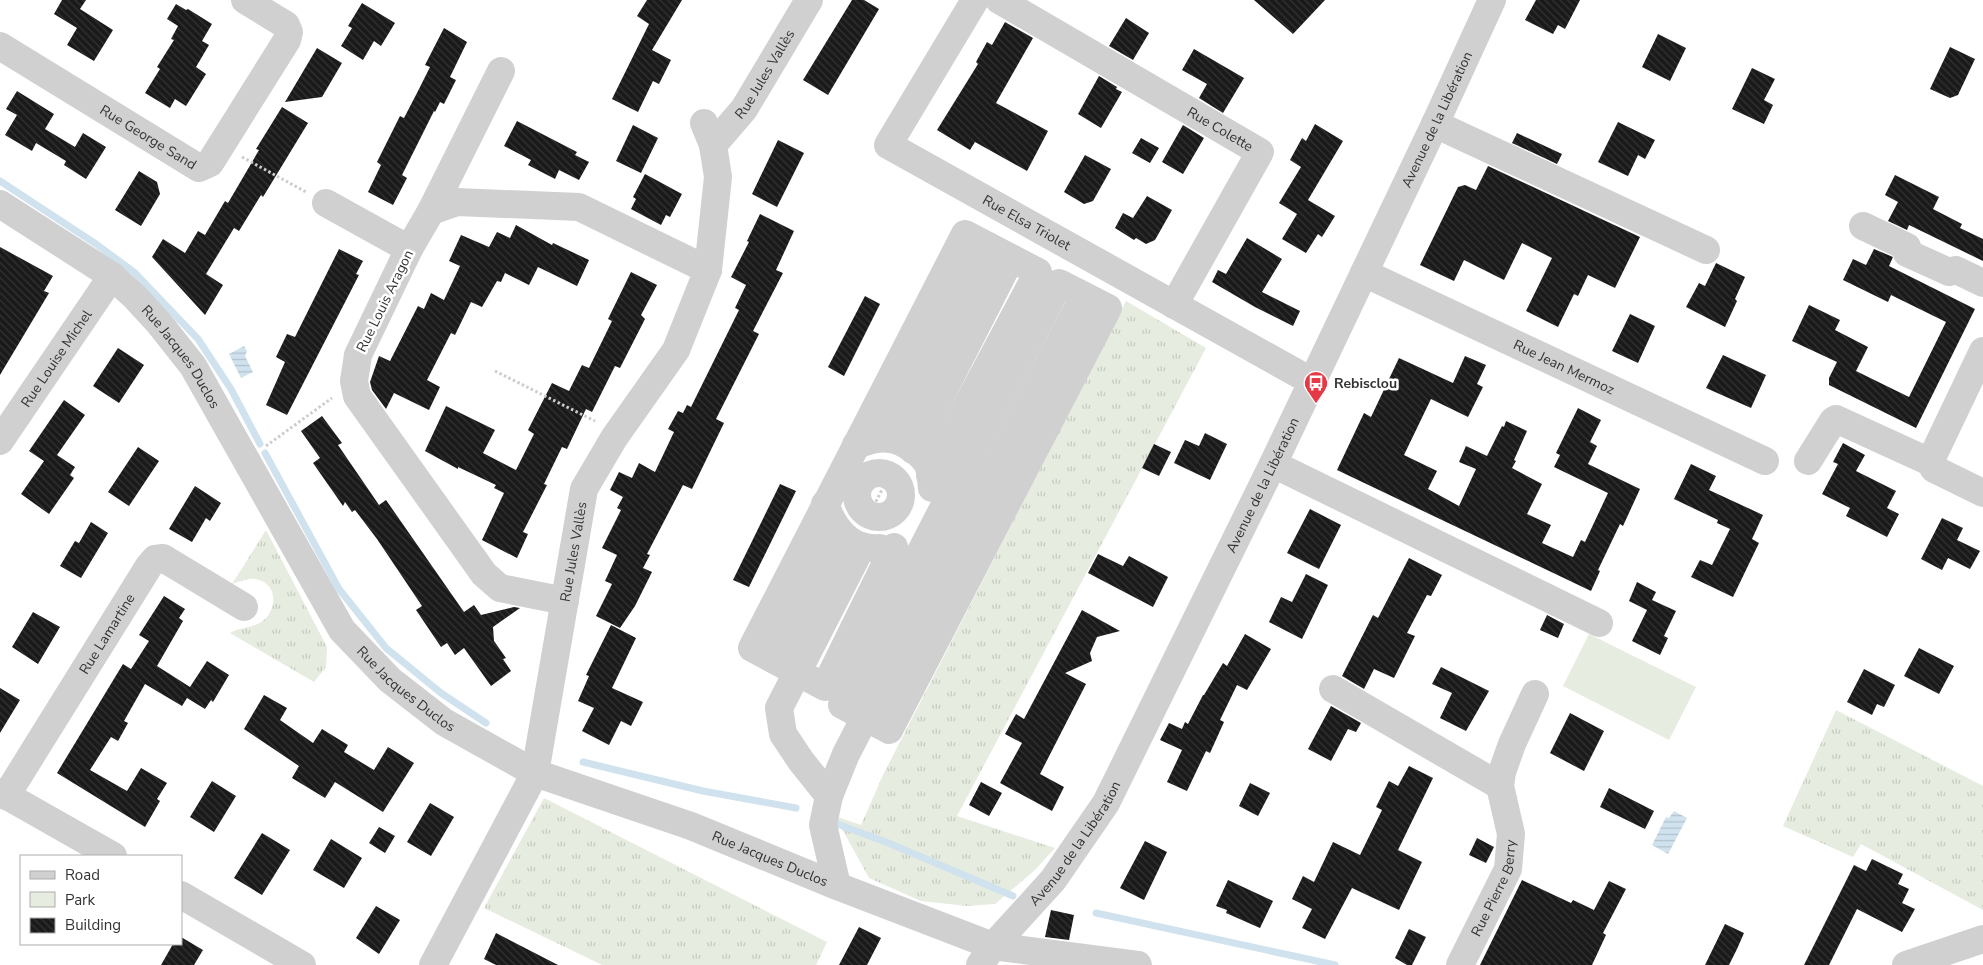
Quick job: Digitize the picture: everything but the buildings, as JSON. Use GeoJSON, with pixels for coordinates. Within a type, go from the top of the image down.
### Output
{"type":"FeatureCollection","features":[{"type":"Feature","properties":{"kind":"street","name":"Rue George Sand"},"geometry":{"type":"LineString","coordinates":[[0,46],[199,168],[210,163],[287,40],[288,32],[286,25],[245,0]]}},
{"type":"Feature","properties":{"kind":"street","name":"Rue Jules Vallès"},"geometry":{"type":"LineString","coordinates":[[433,965],[535,773],[584,489],[618,432],[676,350],[708,270],[718,177],[709,134],[744,109],[809,0]]}},
{"type":"Feature","properties":{"kind":"street","name":"Rue Elsa Triolet"},"geometry":{"type":"LineString","coordinates":[[975,0],[888,145],[1312,380]]}},
{"type":"Feature","properties":{"kind":"street","name":"Rue Colette"},"geometry":{"type":"LineString","coordinates":[[999,0],[1260,152],[1174,305]]}},
{"type":"Feature","properties":{"kind":"street","name":"Avenue de la Libération"},"geometry":{"type":"LineString","coordinates":[[987,956],[1052,880],[1106,803],[1273,464],[1435,124],[1484,3]]}},
{"type":"Feature","properties":{"kind":"street","name":"Rue Louis Aragon"},"geometry":{"type":"LineString","coordinates":[[501,71],[431,211],[409,249],[358,355],[354,380],[357,396],[484,574],[500,588],[565,601]]}},
{"type":"Feature","properties":{"kind":"street"},"geometry":{"type":"LineString","coordinates":[[1435,124],[1706,250]]}},
{"type":"Feature","properties":{"kind":"street"},"geometry":{"type":"LineString","coordinates":[[431,211],[457,202],[579,207],[708,270]]}},
{"type":"Feature","properties":{"kind":"street"},"geometry":{"type":"LineString","coordinates":[[326,203],[409,249]]}},
{"type":"Feature","properties":{"kind":"street","name":"Rue Jacques Duclos"},"geometry":{"type":"LineString","coordinates":[[0,204],[112,276],[159,323],[192,366],[342,630],[390,680],[444,722],[535,773],[691,826],[837,886],[987,956],[1138,965]]}},
{"type":"Feature","properties":{"kind":"street"},"geometry":{"type":"LineString","coordinates":[[1863,226],[1907,248],[1907,253],[1949,272],[1956,270],[1983,283]]}},
{"type":"Feature","properties":{"kind":"street"},"geometry":{"type":"LineString","coordinates":[[909,510],[907,538],[894,547],[876,549],[852,540],[833,524],[855,483],[965,234],[1038,272],[930,475]]}},
{"type":"Feature","properties":{"kind":"street"},"geometry":{"type":"LineString","coordinates":[[829,796],[801,761],[783,734],[778,708],[786,666],[852,540],[855,483],[903,444],[1000,252]]}},
{"type":"Feature","properties":{"kind":"street","name":"Rue Jean Mermoz"},"geometry":{"type":"LineString","coordinates":[[1364,273],[1765,460]]}},
{"type":"Feature","properties":{"kind":"street","name":"Rue Louise Michel"},"geometry":{"type":"LineString","coordinates":[[0,441],[112,276]]}},
{"type":"Feature","properties":{"kind":"street"},"geometry":{"type":"LineString","coordinates":[[837,886],[823,825],[829,796],[846,754],[866,718],[986,514],[1084,296],[1059,283],[842,705],[866,718]]}},
{"type":"Feature","properties":{"kind":"street"},"geometry":{"type":"LineString","coordinates":[[1930,462],[1983,351]]}},
{"type":"Feature","properties":{"kind":"street"},"geometry":{"type":"LineString","coordinates":[[1808,461],[1836,419],[1930,462],[1934,469],[1983,493]]}},
{"type":"Feature","properties":{"kind":"street"},"geometry":{"type":"LineString","coordinates":[[855,483],[880,518],[909,510],[932,488],[927,464],[903,444],[872,439],[855,483],[752,648],[825,687],[894,547]]}},
{"type":"Feature","properties":{"kind":"street"},"geometry":{"type":"LineString","coordinates":[[1273,464],[1599,623]]}},
{"type":"Feature","properties":{"kind":"street"},"geometry":{"type":"LineString","coordinates":[[950,496],[986,514]]}},
{"type":"Feature","properties":{"kind":"street","name":"Rue Lamartine"},"geometry":{"type":"LineString","coordinates":[[3,794],[155,559],[162,558],[244,607]]}},
{"type":"Feature","properties":{"kind":"street"},"geometry":{"type":"LineString","coordinates":[[1333,689],[1500,786]]}},
{"type":"Feature","properties":{"kind":"street","name":"Rue Pierre Berry"},"geometry":{"type":"LineString","coordinates":[[1460,965],[1508,870],[1510,834],[1500,786],[1502,772],[1512,744],[1535,694]]}},
{"type":"Feature","properties":{"kind":"street"},"geometry":{"type":"LineString","coordinates":[[3,794],[111,855]]}},
{"type":"Feature","properties":{"kind":"street"},"geometry":{"type":"LineString","coordinates":[[182,896],[302,965]]}},
{"type":"Feature","properties":{"kind":"street"},"geometry":{"type":"LineString","coordinates":[[1906,965],[1983,939]]}},
{"type":"Feature","properties":{"kind":"path"},"geometry":{"type":"LineString","coordinates":[[221,146],[326,203]]}},
{"type":"Feature","properties":{"kind":"path"},"geometry":{"type":"LineString","coordinates":[[495,371],[618,432]]}},
{"type":"Feature","properties":{"kind":"path"},"geometry":{"type":"LineString","coordinates":[[245,459],[274,441],[354,380]]}},
{"type":"Feature","properties":{"kind":"green space"},"geometry":{"type":"Polygon","coordinates":[[[1126,301],[1206,348],[957,816],[1055,848],[1035,870],[995,904],[967,906],[921,901],[869,878],[835,816],[861,825],[883,775],[1126,301]]]}},
{"type":"Feature","properties":{"kind":"green space"},"geometry":{"type":"Polygon","coordinates":[[[266,530],[327,647],[326,667],[314,682],[230,633],[262,622],[270,613],[273,595],[271,589],[262,581],[249,579],[232,584],[266,530]]]}},
{"type":"Feature","properties":{"kind":"green space"},"geometry":{"type":"Polygon","coordinates":[[[1589,634],[1696,687],[1669,740],[1563,686],[1589,634]]]}},
{"type":"Feature","properties":{"kind":"green space"},"geometry":{"type":"Polygon","coordinates":[[[1836,710],[1983,786],[1983,910],[1861,844],[1853,857],[1783,826],[1836,710]]]}},
{"type":"Feature","properties":{"kind":"green space"},"geometry":{"type":"Polygon","coordinates":[[[544,798],[827,942],[816,965],[602,965],[484,908],[544,798]]]}},
{"type":"Feature","properties":{"kind":"water"},"geometry":{"type":"Polygon","coordinates":[[[244,346],[247,351],[245,356],[253,372],[241,378],[229,354],[244,346]]]}},
{"type":"Feature","properties":{"kind":"water"},"geometry":{"type":"Polygon","coordinates":[[[1674,811],[1687,818],[1668,854],[1652,845],[1666,817],[1669,818],[1674,811]]]}},
{"type":"Feature","properties":{"kind":"waterway"},"geometry":{"type":"LineString","coordinates":[[0,181],[96,244],[134,272],[198,339],[231,389],[260,444]]}},
{"type":"Feature","properties":{"kind":"waterway"},"geometry":{"type":"LineString","coordinates":[[265,453],[339,589],[386,648],[441,693],[486,723]]}},
{"type":"Feature","properties":{"kind":"waterway"},"geometry":{"type":"LineString","coordinates":[[583,762],[703,791],[796,808]]}},
{"type":"Feature","properties":{"kind":"waterway"},"geometry":{"type":"LineString","coordinates":[[837,824],[886,842],[1013,896]]}},
{"type":"Feature","properties":{"kind":"waterway"},"geometry":{"type":"LineString","coordinates":[[1096,913],[1335,965]]}},
{"type":"Feature","properties":{"kind":"place","name":"Rebisclou"},"geometry":{"type":"Point","coordinates":[1316,404]}}]}
